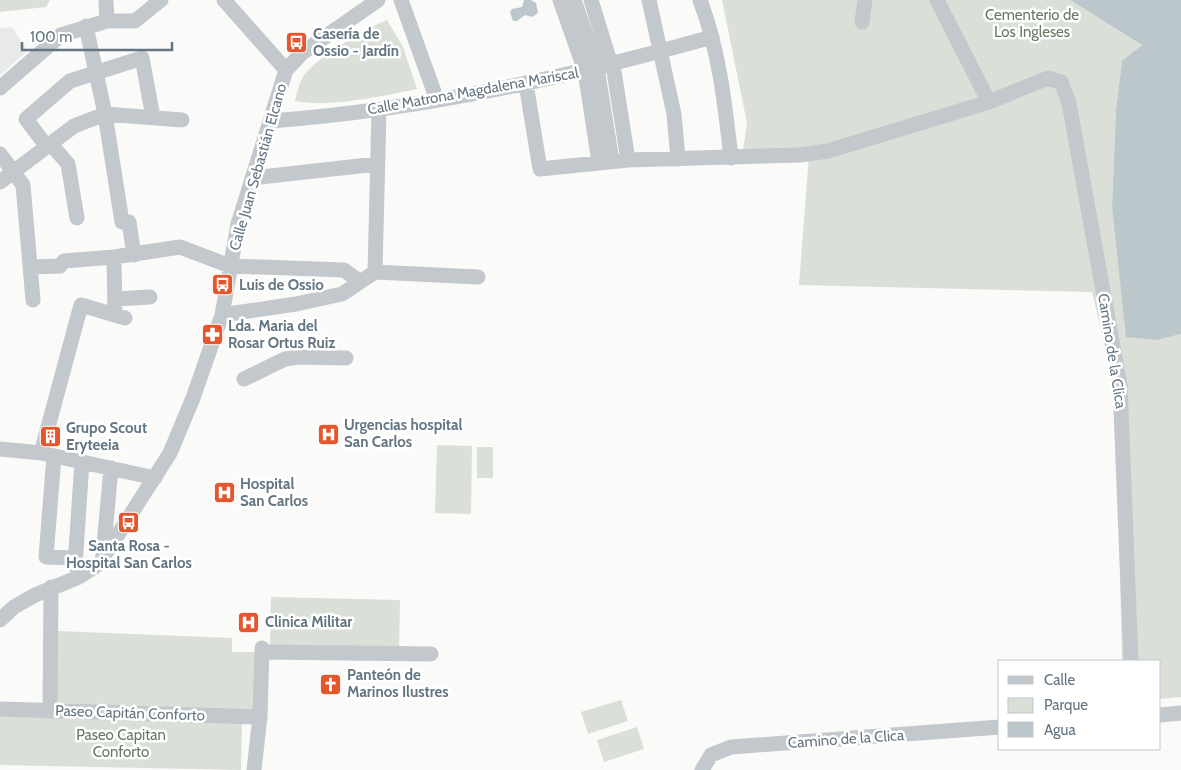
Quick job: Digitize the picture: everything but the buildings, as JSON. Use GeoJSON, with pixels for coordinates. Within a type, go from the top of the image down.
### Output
{"type":"FeatureCollection","features":[{"type":"Feature","properties":{"kind":"street"},"geometry":{"type":"LineString","coordinates":[[106,0],[107,21]]}},
{"type":"Feature","properties":{"kind":"street"},"geometry":{"type":"LineString","coordinates":[[0,88],[61,35],[107,21],[135,21],[161,0]]}},
{"type":"Feature","properties":{"kind":"street"},"geometry":{"type":"LineString","coordinates":[[224,0],[286,70]]}},
{"type":"Feature","properties":{"kind":"street","name":"Calle Juan Sebastián Elcano"},"geometry":{"type":"LineString","coordinates":[[0,620],[14,607],[51,587],[73,580],[89,571],[103,558],[155,478],[170,453],[181,427],[222,315],[238,224],[262,139],[270,121],[286,70],[302,53],[378,0]]}},
{"type":"Feature","properties":{"kind":"street"},"geometry":{"type":"LineString","coordinates":[[401,0],[437,100]]}},
{"type":"Feature","properties":{"kind":"street"},"geometry":{"type":"LineString","coordinates":[[560,0],[601,67]]}},
{"type":"Feature","properties":{"kind":"street"},"geometry":{"type":"LineString","coordinates":[[574,0],[601,67],[628,160]]}},
{"type":"Feature","properties":{"kind":"street"},"geometry":{"type":"LineString","coordinates":[[591,0],[601,67],[605,162]]}},
{"type":"Feature","properties":{"kind":"street"},"geometry":{"type":"LineString","coordinates":[[649,0],[674,114],[678,159]]}},
{"type":"Feature","properties":{"kind":"street"},"geometry":{"type":"LineString","coordinates":[[700,0],[712,36],[725,99],[731,158]]}},
{"type":"Feature","properties":{"kind":"street"},"geometry":{"type":"LineString","coordinates":[[862,22],[865,0]]}},
{"type":"Feature","properties":{"kind":"street"},"geometry":{"type":"LineString","coordinates":[[937,0],[989,102]]}},
{"type":"Feature","properties":{"kind":"street"},"geometry":{"type":"LineString","coordinates":[[86,26],[125,222],[134,255]]}},
{"type":"Feature","properties":{"kind":"street","name":"Calle Matrona Magdalena Mariscal"},"geometry":{"type":"LineString","coordinates":[[270,121],[380,110],[526,84],[601,67],[712,36]]}},
{"type":"Feature","properties":{"kind":"street"},"geometry":{"type":"LineString","coordinates":[[77,218],[68,164],[26,119],[70,81],[142,58],[153,118]]}},
{"type":"Feature","properties":{"kind":"street","name":"Camino de la Clica"},"geometry":{"type":"LineString","coordinates":[[526,84],[540,169],[628,160],[799,155],[828,151],[989,102],[1048,78],[1060,82],[1069,103],[1120,384],[1131,660]]}},
{"type":"Feature","properties":{"kind":"street"},"geometry":{"type":"LineString","coordinates":[[375,272],[380,110]]}},
{"type":"Feature","properties":{"kind":"street"},"geometry":{"type":"LineString","coordinates":[[0,182],[74,126],[105,114],[182,120]]}},
{"type":"Feature","properties":{"kind":"street"},"geometry":{"type":"LineString","coordinates":[[0,154],[24,186],[33,300]]}},
{"type":"Feature","properties":{"kind":"street"},"geometry":{"type":"LineString","coordinates":[[252,178],[377,164]]}},
{"type":"Feature","properties":{"kind":"street"},"geometry":{"type":"LineString","coordinates":[[31,267],[60,266],[64,261],[134,255],[180,248],[230,266],[344,270],[359,281]]}},
{"type":"Feature","properties":{"kind":"street"},"geometry":{"type":"LineString","coordinates":[[76,558],[46,557],[47,455],[80,305],[120,316],[114,299],[114,257]]}},
{"type":"Feature","properties":{"kind":"street"},"geometry":{"type":"LineString","coordinates":[[222,315],[296,304],[342,294],[375,272],[478,277]]}},
{"type":"Feature","properties":{"kind":"street"},"geometry":{"type":"LineString","coordinates":[[114,299],[150,297]]}},
{"type":"Feature","properties":{"kind":"street"},"geometry":{"type":"LineString","coordinates":[[244,379],[285,359],[299,357],[346,358]]}},
{"type":"Feature","properties":{"kind":"street"},"geometry":{"type":"LineString","coordinates":[[0,449],[82,461],[155,478]]}},
{"type":"Feature","properties":{"kind":"street"},"geometry":{"type":"LineString","coordinates":[[73,580],[82,461]]}},
{"type":"Feature","properties":{"kind":"street"},"geometry":{"type":"LineString","coordinates":[[103,558],[111,468]]}},
{"type":"Feature","properties":{"kind":"street"},"geometry":{"type":"LineString","coordinates":[[50,711],[51,587]]}},
{"type":"Feature","properties":{"kind":"street"},"geometry":{"type":"LineString","coordinates":[[254,770],[260,717],[262,650],[431,654]]}},
{"type":"Feature","properties":{"kind":"street","name":"Paseo Capitán Conforto"},"geometry":{"type":"LineString","coordinates":[[0,708],[260,717]]}},
{"type":"Feature","properties":{"kind":"street"},"geometry":{"type":"LineString","coordinates":[[1161,715],[1181,713]]}},
{"type":"Feature","properties":{"kind":"street","name":"Camino de la Clica"},"geometry":{"type":"LineString","coordinates":[[702,770],[711,755],[731,747],[998,727]]}},
{"type":"Feature","properties":{"kind":"shaded area"},"geometry":{"type":"Polygon","coordinates":[[[12,27],[27,51],[0,75],[0,28],[12,27]]]}},
{"type":"Feature","properties":{"kind":"green space"},"geometry":{"type":"Polygon","coordinates":[[[0,0],[50,0],[46,7],[0,12],[0,0]]]}},
{"type":"Feature","properties":{"kind":"green space","name":"Cementerio de Los Ingleses"},"geometry":{"type":"Polygon","coordinates":[[[722,0],[1070,0],[1142,45],[1122,62],[1116,110],[1112,206],[1157,340],[1181,334],[1181,697],[1161,699],[1161,660],[1122,660],[1116,394],[1092,292],[799,285],[809,154],[742,157],[747,123],[722,0]]]}},
{"type":"Feature","properties":{"kind":"green space"},"geometry":{"type":"Polygon","coordinates":[[[387,20],[403,47],[417,89],[340,102],[309,103],[295,101],[302,79],[307,71],[316,63],[354,37],[387,20]]]}},
{"type":"Feature","properties":{"kind":"green space"},"geometry":{"type":"Polygon","coordinates":[[[437,445],[472,446],[471,514],[435,513],[437,445]]]}},
{"type":"Feature","properties":{"kind":"green space"},"geometry":{"type":"Polygon","coordinates":[[[477,447],[493,447],[493,478],[477,478],[477,447]]]}},
{"type":"Feature","properties":{"kind":"green space"},"geometry":{"type":"Polygon","coordinates":[[[271,597],[400,600],[399,651],[270,648],[271,597]]]}},
{"type":"Feature","properties":{"kind":"green space"},"geometry":{"type":"Polygon","coordinates":[[[58,631],[232,638],[232,652],[258,652],[256,713],[56,706],[58,631]]]}},
{"type":"Feature","properties":{"kind":"green space"},"geometry":{"type":"Polygon","coordinates":[[[621,700],[628,721],[588,734],[581,712],[621,700]]]}},
{"type":"Feature","properties":{"kind":"green space","name":"Paseo Capitan Conforto"},"geometry":{"type":"Polygon","coordinates":[[[0,716],[242,722],[241,770],[0,765],[0,716]]]}},
{"type":"Feature","properties":{"kind":"green space"},"geometry":{"type":"Polygon","coordinates":[[[637,727],[644,749],[604,762],[597,740],[637,727]]]}},
{"type":"Feature","properties":{"kind":"water"},"geometry":{"type":"Polygon","coordinates":[[[524,0],[531,0],[536,3],[538,13],[532,17],[525,15],[517,21],[513,21],[510,12],[512,9],[522,7],[524,0]]]}},
{"type":"Feature","properties":{"kind":"water"},"geometry":{"type":"Polygon","coordinates":[[[1070,0],[1181,0],[1181,334],[1157,340],[1126,337],[1112,206],[1116,110],[1122,61],[1142,45],[1070,0]]]}},
{"type":"Feature","properties":{"kind":"place","name":"Casería de Ossio - Jardín"},"geometry":{"type":"Point","coordinates":[297,43]}},
{"type":"Feature","properties":{"kind":"place","name":"Luis de Ossio"},"geometry":{"type":"Point","coordinates":[223,285]}},
{"type":"Feature","properties":{"kind":"place","name":"Lda. Maria del Rosar Ortus Ruiz"},"geometry":{"type":"Point","coordinates":[212,335]}},
{"type":"Feature","properties":{"kind":"place","name":"Urgencias hospital San Carlos"},"geometry":{"type":"Point","coordinates":[328,434]}},
{"type":"Feature","properties":{"kind":"place","name":"Grupo Scout Eryteeia"},"geometry":{"type":"Point","coordinates":[50,437]}},
{"type":"Feature","properties":{"kind":"place","name":"Hospital San Carlos"},"geometry":{"type":"Point","coordinates":[224,493]}},
{"type":"Feature","properties":{"kind":"place","name":"Santa Rosa - Hospital San Carlos"},"geometry":{"type":"Point","coordinates":[129,523]}},
{"type":"Feature","properties":{"kind":"place","name":"Clinica Militar"},"geometry":{"type":"Point","coordinates":[249,622]}},
{"type":"Feature","properties":{"kind":"place","name":"Panteón de Marinos Ilustres"},"geometry":{"type":"Point","coordinates":[331,684]}}]}
